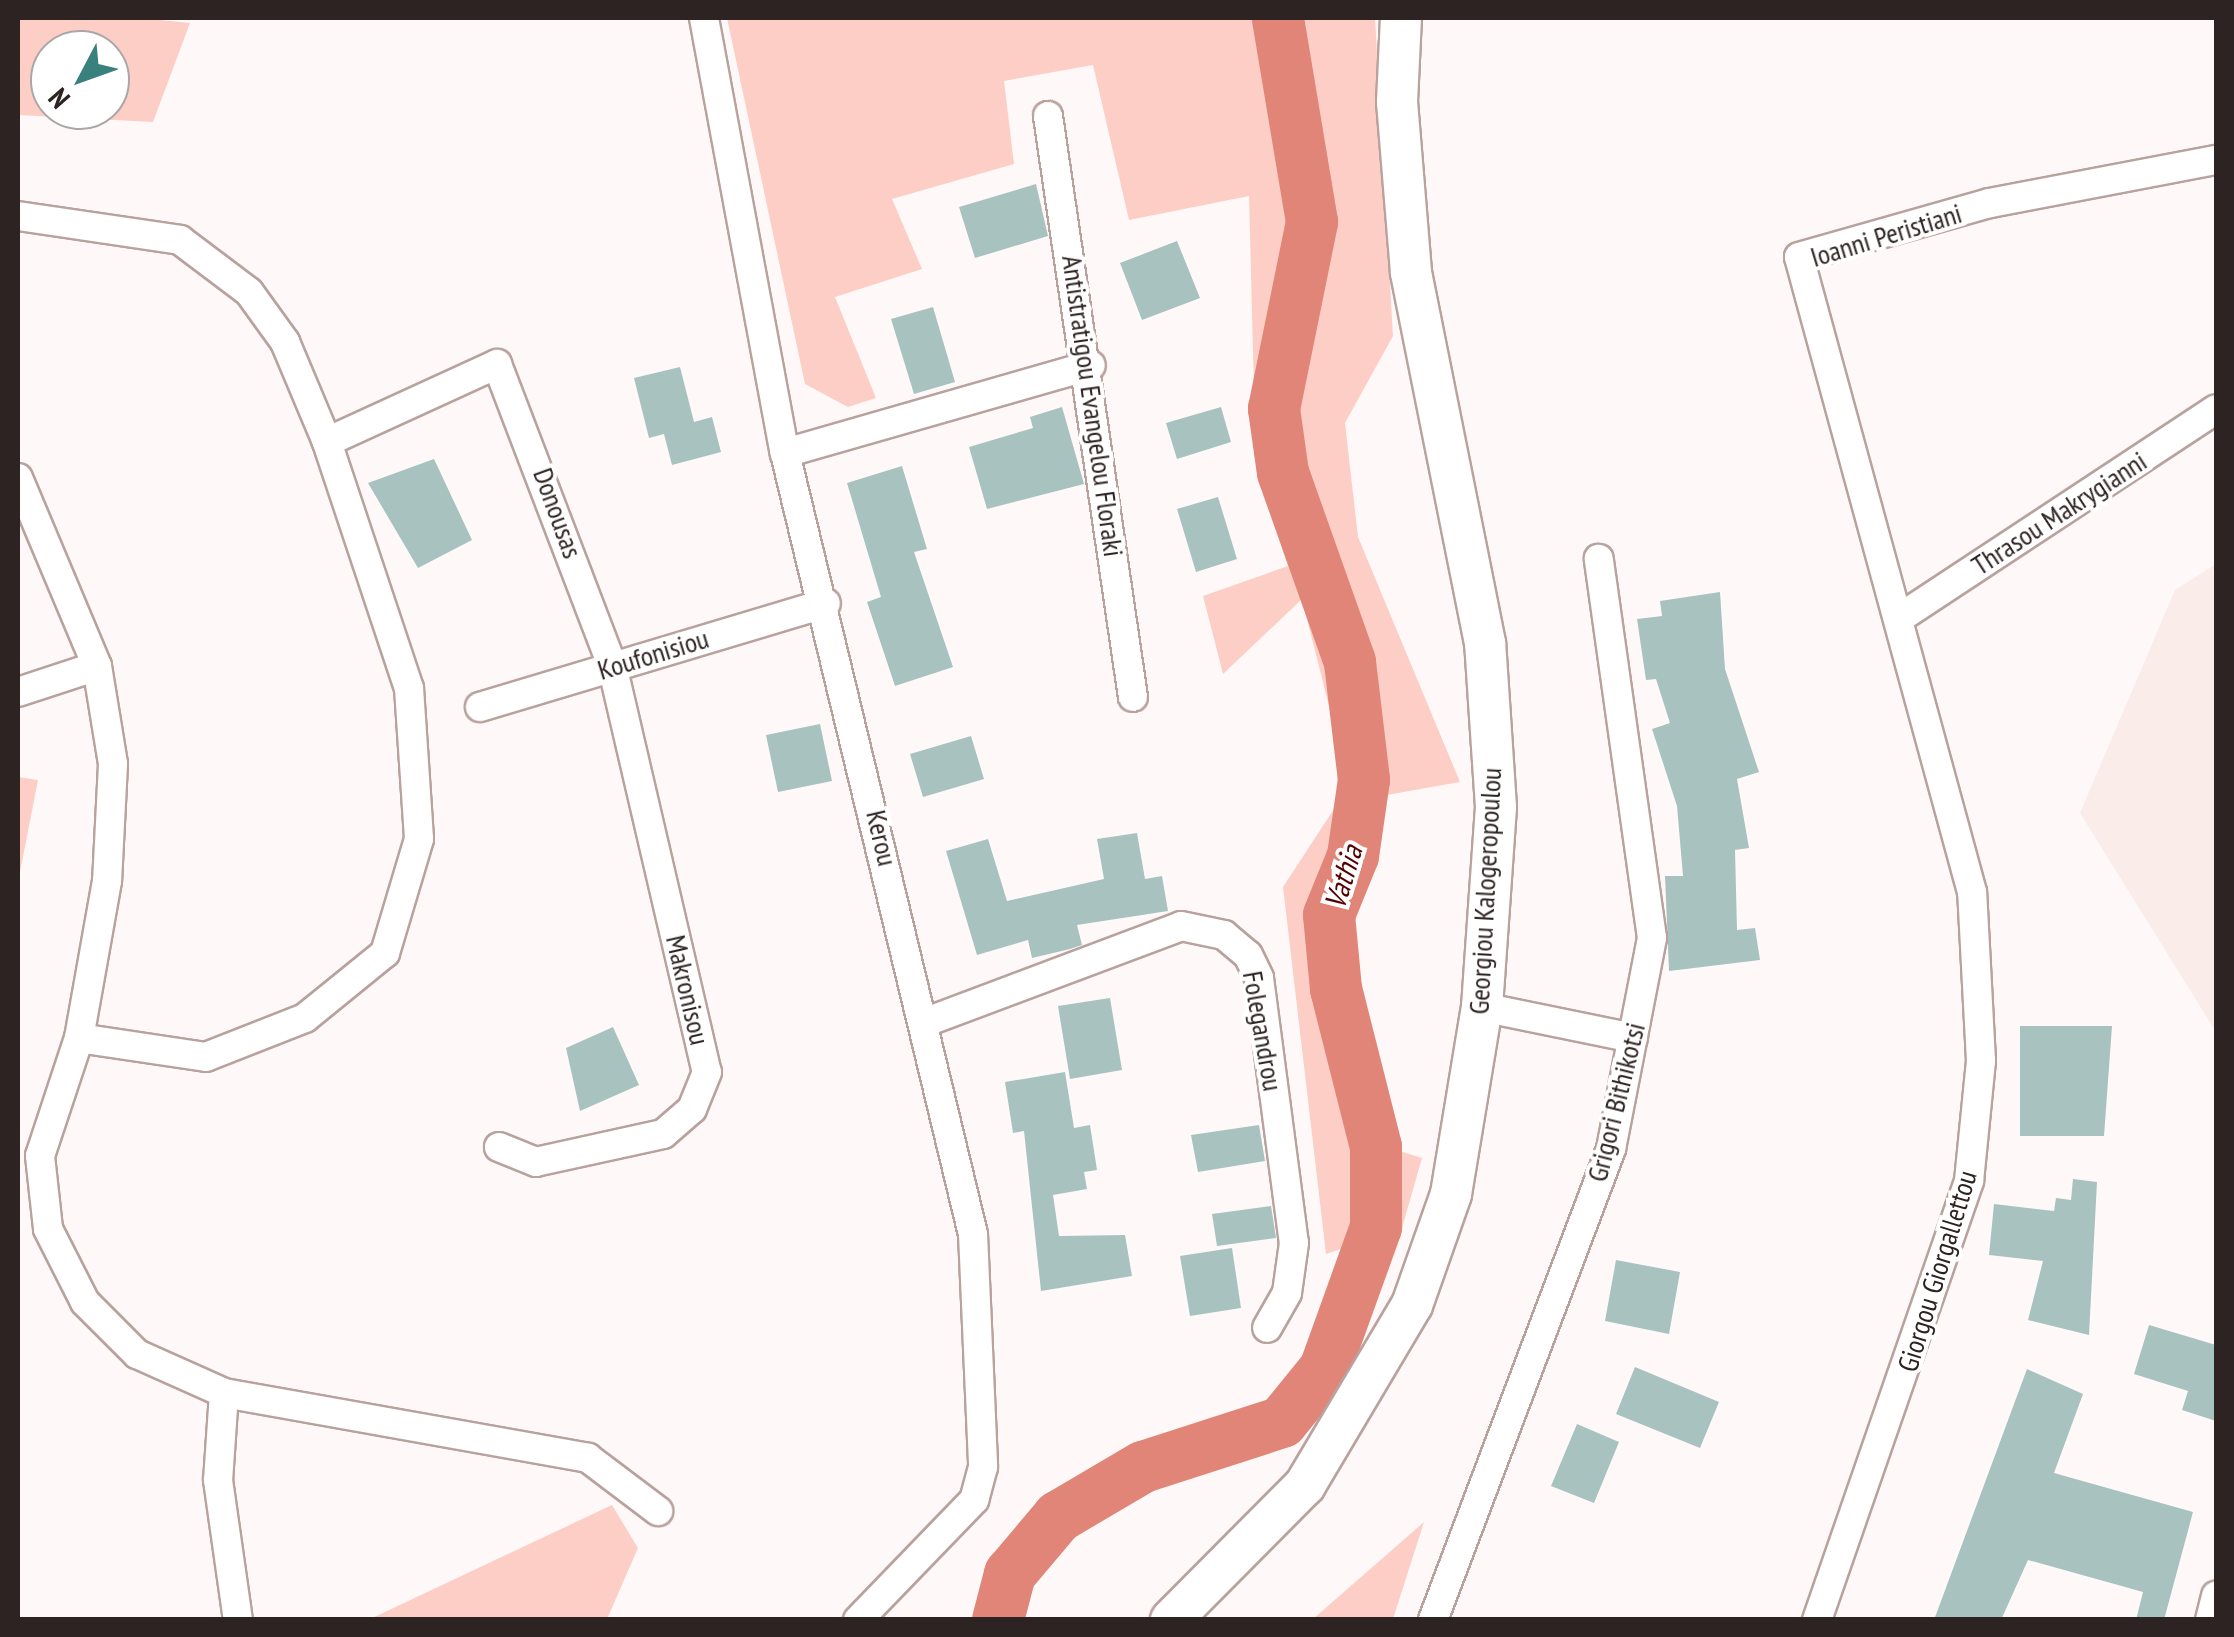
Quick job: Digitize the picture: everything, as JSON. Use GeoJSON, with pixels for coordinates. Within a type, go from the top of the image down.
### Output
{"type":"FeatureCollection","features":[{"type":"Feature","properties":{"kind":"street","name":"Kerou"},"geometry":{"type":"LineString","coordinates":[[704,18],[785,453],[826,603],[973,1234],[983,1466],[974,1500],[858,1620]]}},
{"type":"Feature","properties":{"kind":"street","name":"Georgiou Kalogeropoulou"},"geometry":{"type":"LineString","coordinates":[[1171,1620],[1306,1484],[1412,1304],[1452,1194],[1482,1007],[1496,807],[1485,643],[1411,272],[1397,102],[1401,18]]}},
{"type":"Feature","properties":{"kind":"street","name":"Antistratigou Evangelou Floraki"},"geometry":{"type":"LineString","coordinates":[[1048,116],[1090,365],[1132,698]]}},
{"type":"Feature","properties":{"kind":"street","name":"Ioanni Peristiani"},"geometry":{"type":"LineString","coordinates":[[1901,617],[1799,257],[1990,203],[2216,160]]}},
{"type":"Feature","properties":{"kind":"street"},"geometry":{"type":"LineString","coordinates":[[18,216],[180,240],[249,292],[285,342],[327,442],[410,688],[419,839],[385,953],[305,1018],[206,1057],[79,1038]]}},
{"type":"Feature","properties":{"kind":"street","name":"Donousas"},"geometry":{"type":"LineString","coordinates":[[327,442],[497,364],[612,666]]}},
{"type":"Feature","properties":{"kind":"street"},"geometry":{"type":"LineString","coordinates":[[785,453],[1090,365]]}},
{"type":"Feature","properties":{"kind":"street","name":"Thrasou Makrygianni"},"geometry":{"type":"LineString","coordinates":[[1901,617],[2216,409]]}},
{"type":"Feature","properties":{"kind":"street"},"geometry":{"type":"LineString","coordinates":[[18,478],[97,666],[113,764],[107,881],[79,1038],[40,1156],[48,1229],[85,1302],[138,1354],[224,1393],[588,1458],[658,1511]]}},
{"type":"Feature","properties":{"kind":"street","name":"Grigori Bithikotsi"},"geometry":{"type":"LineString","coordinates":[[1433,1620],[1611,1149],[1652,938],[1599,560]]}},
{"type":"Feature","properties":{"kind":"street","name":"Koufonisiou"},"geometry":{"type":"LineString","coordinates":[[480,707],[826,603]]}},
{"type":"Feature","properties":{"kind":"street","name":"Giorgou Giorgallettou"},"geometry":{"type":"LineString","coordinates":[[1817,1620],[1969,1180],[1981,1061],[1972,892],[1901,617]]}},
{"type":"Feature","properties":{"kind":"street"},"geometry":{"type":"LineString","coordinates":[[18,692],[97,666]]}},
{"type":"Feature","properties":{"kind":"street","name":"Makronisou"},"geometry":{"type":"LineString","coordinates":[[499,1147],[536,1162],[663,1134],[692,1109],[708,1072],[612,666]]}},
{"type":"Feature","properties":{"kind":"street","name":"Folegandrou"},"geometry":{"type":"LineString","coordinates":[[926,1022],[1181,926],[1224,935],[1248,954],[1260,978],[1294,1243],[1287,1293],[1267,1328]]}},
{"type":"Feature","properties":{"kind":"street"},"geometry":{"type":"LineString","coordinates":[[1482,1007],[1633,1038]]}},
{"type":"Feature","properties":{"kind":"street"},"geometry":{"type":"LineString","coordinates":[[224,1393],[218,1480],[238,1620]]}},
{"type":"Feature","properties":{"kind":"street"},"geometry":{"type":"LineString","coordinates":[[2210,1620],[2216,1596]]}},
{"type":"Feature","properties":{"kind":"shaded area"},"geometry":{"type":"Polygon","coordinates":[[[18,18],[142,18],[190,23],[153,122],[130,121],[130,30],[30,30],[30,116],[18,115],[18,18]]]}},
{"type":"Feature","properties":{"kind":"shaded area"},"geometry":{"type":"Polygon","coordinates":[[[727,18],[1375,18],[1393,336],[1345,423],[1358,537],[1460,782],[1381,796],[1353,925],[1357,1138],[1422,1158],[1402,1228],[1326,1254],[1283,887],[1349,786],[1302,599],[1223,674],[1203,596],[1288,566],[1256,469],[1249,196],[1129,220],[1093,65],[1004,81],[1014,164],[892,199],[922,269],[835,297],[876,398],[848,407],[805,384],[727,18]]]}},
{"type":"Feature","properties":{"kind":"shaded area"},"geometry":{"type":"Polygon","coordinates":[[[2216,564],[2216,1032],[2080,813],[2175,590],[2216,564]]]}},
{"type":"Feature","properties":{"kind":"shaded area"},"geometry":{"type":"Polygon","coordinates":[[[18,777],[38,780],[18,882],[18,777]]]}},
{"type":"Feature","properties":{"kind":"shaded area"},"geometry":{"type":"Polygon","coordinates":[[[612,1505],[638,1548],[607,1619],[370,1619],[612,1505]]]}},
{"type":"Feature","properties":{"kind":"shaded area"},"geometry":{"type":"Polygon","coordinates":[[[1424,1522],[1393,1619],[1313,1619],[1424,1522]]]}},
{"type":"Feature","properties":{"kind":"building"},"geometry":{"type":"Polygon","coordinates":[[[1036,184],[1048,236],[975,258],[959,207],[1036,184]]]}},
{"type":"Feature","properties":{"kind":"building"},"geometry":{"type":"Polygon","coordinates":[[[1177,241],[1200,298],[1142,320],[1120,263],[1177,241]]]}},
{"type":"Feature","properties":{"kind":"building"},"geometry":{"type":"Polygon","coordinates":[[[933,307],[955,382],[914,394],[891,319],[933,307]]]}},
{"type":"Feature","properties":{"kind":"building"},"geometry":{"type":"Polygon","coordinates":[[[680,367],[694,422],[712,417],[721,452],[672,465],[664,434],[649,438],[634,378],[680,367]]]}},
{"type":"Feature","properties":{"kind":"building"},"geometry":{"type":"Polygon","coordinates":[[[1062,407],[1084,484],[987,509],[969,447],[1033,428],[1030,417],[1062,407]]]}},
{"type":"Feature","properties":{"kind":"building"},"geometry":{"type":"Polygon","coordinates":[[[1221,407],[1231,442],[1177,459],[1166,423],[1221,407]]]}},
{"type":"Feature","properties":{"kind":"building"},"geometry":{"type":"Polygon","coordinates":[[[434,459],[472,540],[418,568],[368,483],[434,459]]]}},
{"type":"Feature","properties":{"kind":"building"},"geometry":{"type":"Polygon","coordinates":[[[902,466],[927,549],[914,552],[953,667],[895,686],[867,602],[881,597],[847,483],[902,466]]]}},
{"type":"Feature","properties":{"kind":"building"},"geometry":{"type":"Polygon","coordinates":[[[1218,497],[1237,559],[1196,572],[1177,509],[1218,497]]]}},
{"type":"Feature","properties":{"kind":"building"},"geometry":{"type":"Polygon","coordinates":[[[1720,592],[1725,669],[1759,772],[1737,779],[1749,848],[1735,850],[1737,930],[1755,928],[1760,960],[1669,971],[1665,876],[1683,876],[1677,806],[1652,729],[1670,723],[1656,679],[1646,680],[1637,619],[1662,616],[1660,601],[1720,592]]]}},
{"type":"Feature","properties":{"kind":"building"},"geometry":{"type":"Polygon","coordinates":[[[820,724],[832,781],[778,792],[766,735],[820,724]]]}},
{"type":"Feature","properties":{"kind":"building"},"geometry":{"type":"Polygon","coordinates":[[[971,736],[984,779],[923,797],[910,754],[971,736]]]}},
{"type":"Feature","properties":{"kind":"building"},"geometry":{"type":"Polygon","coordinates":[[[1137,833],[1145,879],[1162,876],[1168,911],[1077,925],[1082,945],[1032,958],[1028,940],[977,955],[946,851],[988,839],[1007,901],[1104,879],[1097,839],[1137,833]]]}},
{"type":"Feature","properties":{"kind":"building"},"geometry":{"type":"Polygon","coordinates":[[[1110,998],[1122,1070],[1070,1079],[1058,1006],[1110,998]]]}},
{"type":"Feature","properties":{"kind":"building"},"geometry":{"type":"Polygon","coordinates":[[[2020,1026],[2112,1026],[2104,1136],[2020,1136],[2020,1026]]]}},
{"type":"Feature","properties":{"kind":"building"},"geometry":{"type":"Polygon","coordinates":[[[613,1027],[639,1085],[580,1111],[566,1048],[613,1027]]]}},
{"type":"Feature","properties":{"kind":"building"},"geometry":{"type":"Polygon","coordinates":[[[1065,1072],[1074,1128],[1090,1125],[1097,1170],[1084,1172],[1087,1189],[1053,1195],[1059,1236],[1125,1235],[1132,1276],[1041,1291],[1024,1131],[1013,1133],[1005,1082],[1065,1072]]]}},
{"type":"Feature","properties":{"kind":"building"},"geometry":{"type":"Polygon","coordinates":[[[1259,1125],[1265,1161],[1198,1172],[1191,1135],[1259,1125]]]}},
{"type":"Feature","properties":{"kind":"building"},"geometry":{"type":"Polygon","coordinates":[[[2073,1179],[2097,1182],[2089,1335],[2028,1320],[2043,1261],[1989,1255],[1994,1204],[2054,1211],[2056,1198],[2071,1200],[2073,1179]]]}},
{"type":"Feature","properties":{"kind":"building"},"geometry":{"type":"Polygon","coordinates":[[[1271,1206],[1276,1238],[1217,1246],[1212,1214],[1271,1206]]]}},
{"type":"Feature","properties":{"kind":"building"},"geometry":{"type":"Polygon","coordinates":[[[1232,1248],[1241,1308],[1190,1316],[1180,1256],[1232,1248]]]}},
{"type":"Feature","properties":{"kind":"building"},"geometry":{"type":"Polygon","coordinates":[[[1616,1260],[1680,1272],[1669,1334],[1605,1321],[1616,1260]]]}},
{"type":"Feature","properties":{"kind":"building"},"geometry":{"type":"Polygon","coordinates":[[[2149,1325],[2216,1345],[2216,1421],[2182,1410],[2188,1391],[2134,1374],[2149,1325]]]}},
{"type":"Feature","properties":{"kind":"building"},"geometry":{"type":"Polygon","coordinates":[[[1635,1367],[1719,1402],[1700,1448],[1616,1414],[1635,1367]]]}},
{"type":"Feature","properties":{"kind":"building"},"geometry":{"type":"Polygon","coordinates":[[[2027,1369],[2083,1394],[2054,1473],[2193,1512],[2164,1620],[2136,1620],[2143,1592],[2028,1560],[2001,1620],[1934,1620],[2027,1369]]]}},
{"type":"Feature","properties":{"kind":"building"},"geometry":{"type":"Polygon","coordinates":[[[1577,1424],[1619,1442],[1594,1503],[1551,1486],[1577,1424]]]}},
{"type":"Feature","properties":{"kind":"waterway","name":"Vathia"},"geometry":{"type":"LineString","coordinates":[[998,1620],[1010,1574],[1058,1517],[1143,1467],[1282,1422],[1325,1369],[1376,1227],[1376,1147],[1336,989],[1329,915],[1353,856],[1364,780],[1350,662],[1283,473],[1274,409],[1312,222],[1278,18]]}}]}
